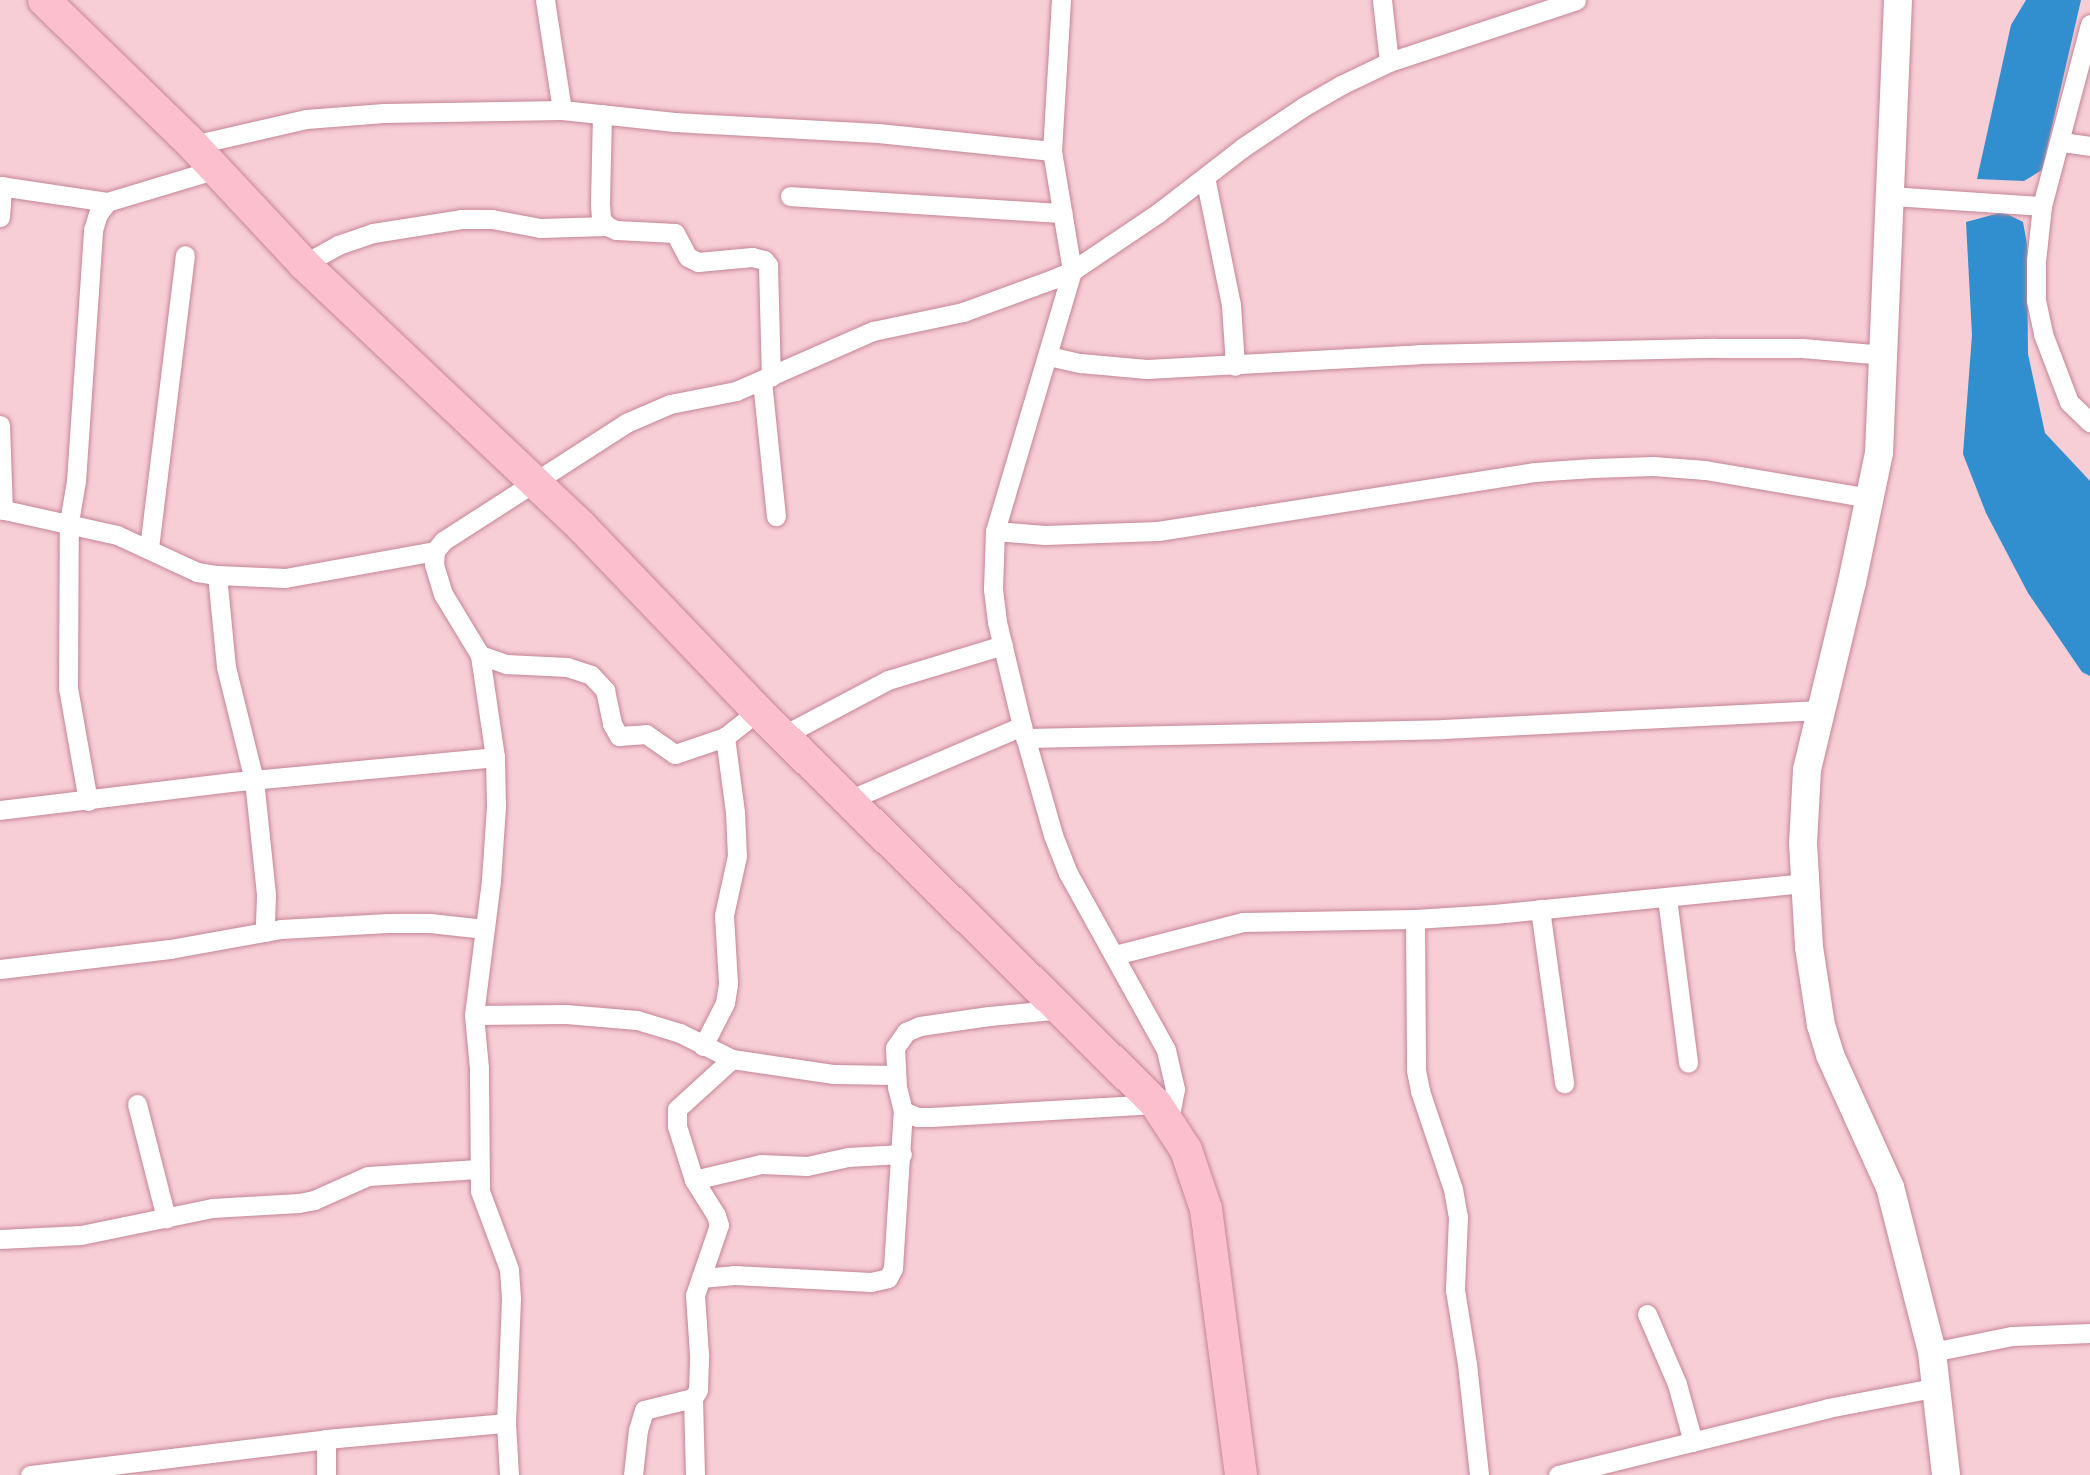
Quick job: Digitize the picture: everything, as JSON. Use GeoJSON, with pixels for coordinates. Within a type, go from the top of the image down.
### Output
{"type":"FeatureCollection","features":[{"type":"Feature","properties":{"kind":"main road"},"geometry":{"type":"LineString","coordinates":[[44,0],[217,169],[304,264],[532,483],[582,527],[758,710],[852,799],[1163,1112],[1197,1177],[1206,1209],[1241,1475]]}},
{"type":"Feature","properties":{"kind":"street"},"geometry":{"type":"LineString","coordinates":[[545,0],[562,110]]}},
{"type":"Feature","properties":{"kind":"street"},"geometry":{"type":"LineString","coordinates":[[903,1111],[917,1117],[1163,1112],[1175,1089],[1166,1050],[1068,873],[1053,835],[1024,732],[993,589],[995,531],[1072,271],[1052,150],[1061,0]]}},
{"type":"Feature","properties":{"kind":"street"},"geometry":{"type":"LineString","coordinates":[[1382,0],[1389,62]]}},
{"type":"Feature","properties":{"kind":"street"},"geometry":{"type":"LineString","coordinates":[[509,1475],[506,1423],[511,1298],[509,1269],[480,1191],[479,1068],[474,1015],[496,806],[495,757],[480,655],[443,594],[434,565],[435,551],[443,541],[645,414],[670,404],[736,391],[847,341],[997,302],[1072,271],[1158,213],[1303,107],[1389,62],[1576,0]]}},
{"type":"Feature","properties":{"kind":"street"},"geometry":{"type":"LineString","coordinates":[[1898,0],[1879,453],[1871,498],[1807,770],[1803,806],[1805,883],[1809,947],[1821,1025],[1830,1055],[1890,1188],[1932,1352],[1946,1475]]}},
{"type":"Feature","properties":{"kind":"street"},"geometry":{"type":"LineString","coordinates":[[2090,24],[2062,142],[2042,206],[2036,261],[2036,300],[2043,334],[2069,402],[2090,422]]}},
{"type":"Feature","properties":{"kind":"street"},"geometry":{"type":"LineString","coordinates":[[193,145],[306,119],[384,113],[562,110],[674,122],[878,133],[1052,150]]}},
{"type":"Feature","properties":{"kind":"street"},"geometry":{"type":"LineString","coordinates":[[602,114],[600,204],[601,219],[607,226],[616,230],[675,233],[688,257],[698,262],[752,257],[764,260],[768,272],[766,379],[776,516]]}},
{"type":"Feature","properties":{"kind":"street"},"geometry":{"type":"LineString","coordinates":[[2062,142],[2090,146]]}},
{"type":"Feature","properties":{"kind":"street"},"geometry":{"type":"LineString","coordinates":[[0,217],[1,186],[107,202],[217,169]]}},
{"type":"Feature","properties":{"kind":"street"},"geometry":{"type":"LineString","coordinates":[[1205,177],[1231,304],[1235,366]]}},
{"type":"Feature","properties":{"kind":"street"},"geometry":{"type":"LineString","coordinates":[[790,195],[1062,212]]}},
{"type":"Feature","properties":{"kind":"street"},"geometry":{"type":"LineString","coordinates":[[1891,196],[2042,206]]}},
{"type":"Feature","properties":{"kind":"street"},"geometry":{"type":"LineString","coordinates":[[88,801],[68,688],[69,522],[76,481],[93,230],[98,214],[107,202]]}},
{"type":"Feature","properties":{"kind":"street"},"geometry":{"type":"LineString","coordinates":[[304,264],[338,245],[373,233],[461,219],[492,219],[540,228],[607,226]]}},
{"type":"Feature","properties":{"kind":"street"},"geometry":{"type":"LineString","coordinates":[[149,548],[185,255]]}},
{"type":"Feature","properties":{"kind":"street"},"geometry":{"type":"LineString","coordinates":[[1049,356],[1115,368],[1235,366],[1420,354],[1715,348],[1801,348],[1885,355]]}},
{"type":"Feature","properties":{"kind":"street"},"geometry":{"type":"LineString","coordinates":[[0,425],[2,509],[117,535],[197,572],[285,578],[435,551]]}},
{"type":"Feature","properties":{"kind":"street"},"geometry":{"type":"LineString","coordinates":[[995,531],[1045,535],[1158,531],[1535,472],[1593,468],[1653,466],[1705,470],[1871,498]]}},
{"type":"Feature","properties":{"kind":"street"},"geometry":{"type":"LineString","coordinates":[[217,575],[226,667],[254,780],[265,895],[265,932]]}},
{"type":"Feature","properties":{"kind":"street"},"geometry":{"type":"LineString","coordinates":[[784,736],[888,680],[1003,645]]}},
{"type":"Feature","properties":{"kind":"street"},"geometry":{"type":"LineString","coordinates":[[480,655],[506,664],[567,667],[592,675],[605,691],[612,724],[619,736],[646,734],[675,754],[725,737],[758,710]]}},
{"type":"Feature","properties":{"kind":"street"},"geometry":{"type":"LineString","coordinates":[[852,799],[1024,732],[1443,729],[1821,710]]}},
{"type":"Feature","properties":{"kind":"street"},"geometry":{"type":"LineString","coordinates":[[703,1046],[725,1003],[728,983],[724,915],[737,856],[735,812],[725,737]]}},
{"type":"Feature","properties":{"kind":"street"},"geometry":{"type":"LineString","coordinates":[[0,810],[254,780],[495,757]]}},
{"type":"Feature","properties":{"kind":"street"},"geometry":{"type":"LineString","coordinates":[[1115,955],[1243,922],[1278,919],[1415,919],[1667,898],[1805,883]]}},
{"type":"Feature","properties":{"kind":"street"},"geometry":{"type":"LineString","coordinates":[[1667,898],[1688,1063]]}},
{"type":"Feature","properties":{"kind":"street"},"geometry":{"type":"LineString","coordinates":[[1540,909],[1563,1083]]}},
{"type":"Feature","properties":{"kind":"street"},"geometry":{"type":"LineString","coordinates":[[1415,919],[1416,1070],[1420,1091],[1453,1189],[1458,1217],[1455,1290],[1479,1475]]}},
{"type":"Feature","properties":{"kind":"street"},"geometry":{"type":"LineString","coordinates":[[0,970],[170,949],[265,932],[388,923],[485,929]]}},
{"type":"Feature","properties":{"kind":"street"},"geometry":{"type":"LineString","coordinates":[[701,1278],[742,1275],[871,1282],[888,1278],[893,1268],[902,1154],[903,1111],[895,1075],[895,1048],[906,1032],[920,1026],[1063,1009]]}},
{"type":"Feature","properties":{"kind":"street"},"geometry":{"type":"LineString","coordinates":[[474,1015],[566,1014],[637,1020],[680,1033],[732,1059],[834,1074],[895,1075]]}},
{"type":"Feature","properties":{"kind":"street"},"geometry":{"type":"LineString","coordinates":[[695,1475],[693,1398],[698,1390],[699,1372],[695,1295],[719,1225],[716,1215],[694,1180],[677,1126],[677,1108],[732,1059]]}},
{"type":"Feature","properties":{"kind":"street"},"geometry":{"type":"LineString","coordinates":[[137,1104],[166,1217]]}},
{"type":"Feature","properties":{"kind":"street"},"geometry":{"type":"LineString","coordinates":[[694,1180],[761,1164],[807,1166],[848,1157],[902,1154]]}},
{"type":"Feature","properties":{"kind":"street"},"geometry":{"type":"LineString","coordinates":[[0,1239],[81,1235],[212,1208],[314,1200],[368,1177],[478,1169]]}},
{"type":"Feature","properties":{"kind":"street"},"geometry":{"type":"LineString","coordinates":[[1647,1314],[1677,1384],[1693,1442]]}},
{"type":"Feature","properties":{"kind":"street"},"geometry":{"type":"LineString","coordinates":[[1932,1352],[2012,1336],[2090,1333]]}},
{"type":"Feature","properties":{"kind":"street"},"geometry":{"type":"LineString","coordinates":[[1558,1475],[1828,1408],[1938,1387]]}},
{"type":"Feature","properties":{"kind":"street"},"geometry":{"type":"LineString","coordinates":[[633,1475],[638,1430],[644,1410],[693,1398]]}},
{"type":"Feature","properties":{"kind":"street"},"geometry":{"type":"LineString","coordinates":[[30,1475],[326,1439],[506,1423]]}},
{"type":"Feature","properties":{"kind":"street"},"geometry":{"type":"LineString","coordinates":[[326,1439],[326,1475]]}},
{"type":"Feature","properties":{"kind":"water"},"geometry":{"type":"Polygon","coordinates":[[[2026,0],[2081,0],[2042,170],[2024,181],[1977,179],[2011,25],[2026,0]]]}},
{"type":"Feature","properties":{"kind":"water"},"geometry":{"type":"Polygon","coordinates":[[[2003,212],[2023,222],[2027,244],[2028,354],[2045,433],[2090,481],[2090,676],[2082,672],[2028,593],[1986,513],[1963,454],[1972,335],[1966,222],[2003,212]]]}}]}
